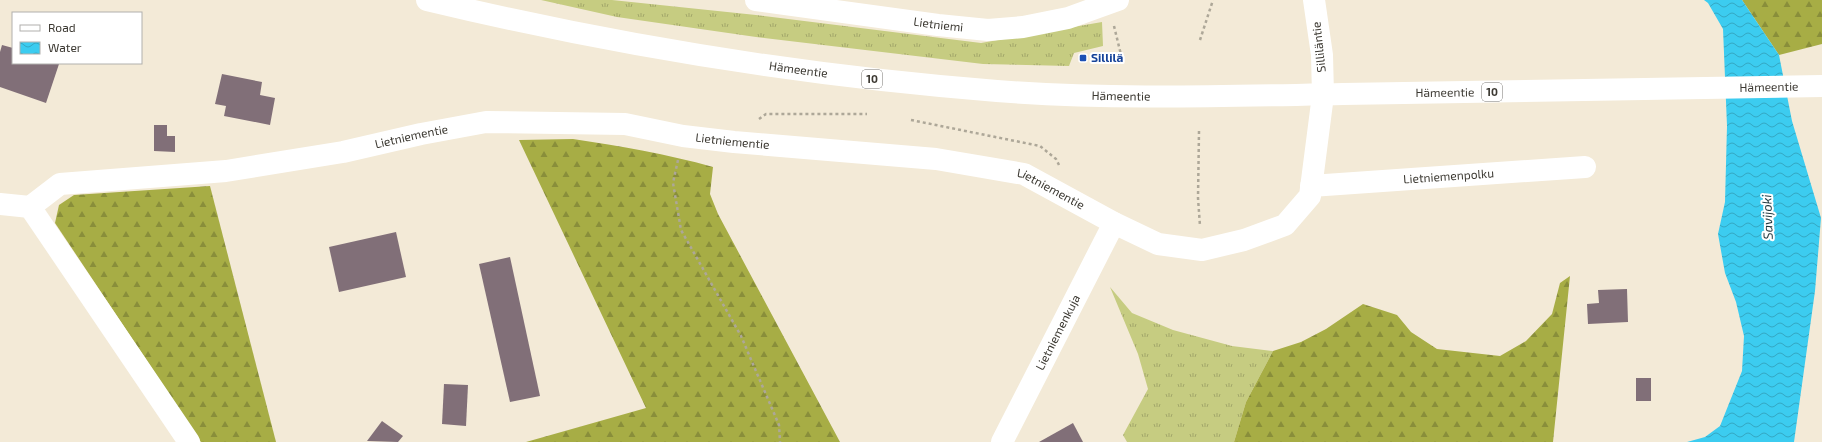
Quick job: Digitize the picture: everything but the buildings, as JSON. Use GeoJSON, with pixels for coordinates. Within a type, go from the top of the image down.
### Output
{"type":"FeatureCollection","features":[{"type":"Feature","properties":{"kind":"main road","name":"Hämeentie"},"geometry":{"type":"LineString","coordinates":[[427,0],[508,20],[722,59],[844,76],[999,91],[1136,97],[1661,90],[1822,86]]}},
{"type":"Feature","properties":{"kind":"main road","name":"Lietniemi"},"geometry":{"type":"LineString","coordinates":[[756,0],[938,25],[988,30],[1023,27],[1068,18],[1114,2]]}},
{"type":"Feature","properties":{"kind":"main road","name":"Silliläntie"},"geometry":{"type":"LineString","coordinates":[[1314,0],[1322,55],[1323,95]]}},
{"type":"Feature","properties":{"kind":"main road","name":"Lietniementie"},"geometry":{"type":"LineString","coordinates":[[30,207],[60,184],[226,171],[344,152],[421,134],[486,122],[625,124],[683,136],[734,142],[936,159],[1024,174],[1114,223],[1158,244],[1202,250],[1244,240],[1285,225],[1310,196],[1323,95]]}},
{"type":"Feature","properties":{"kind":"main road","name":"Lietniemenpolku"},"geometry":{"type":"LineString","coordinates":[[1311,186],[1585,167]]}},
{"type":"Feature","properties":{"kind":"main road"},"geometry":{"type":"LineString","coordinates":[[0,204],[30,207],[189,442]]}},
{"type":"Feature","properties":{"kind":"main road","name":"Lietniemenkuja"},"geometry":{"type":"LineString","coordinates":[[1002,442],[1114,223]]}},
{"type":"Feature","properties":{"kind":"path"},"geometry":{"type":"LineString","coordinates":[[1200,40],[1213,0]]}},
{"type":"Feature","properties":{"kind":"path"},"geometry":{"type":"LineString","coordinates":[[1114,2],[1122,59]]}},
{"type":"Feature","properties":{"kind":"path"},"geometry":{"type":"LineString","coordinates":[[734,142],[766,114],[867,114]]}},
{"type":"Feature","properties":{"kind":"path"},"geometry":{"type":"LineString","coordinates":[[1199,131],[1198,198],[1202,250]]}},
{"type":"Feature","properties":{"kind":"path"},"geometry":{"type":"LineString","coordinates":[[683,136],[673,183],[681,230],[741,336],[779,425],[780,442]]}},
{"type":"Feature","properties":{"kind":"green space"},"geometry":{"type":"Polygon","coordinates":[[[541,0],[612,0],[756,15],[981,43],[1102,22],[1103,46],[1074,53],[1069,66],[983,64],[756,37],[617,17],[541,0]]]}},
{"type":"Feature","properties":{"kind":"green space"},"geometry":{"type":"Polygon","coordinates":[[[1742,0],[1822,0],[1822,44],[1779,55],[1742,0]]]}},
{"type":"Feature","properties":{"kind":"green space"},"geometry":{"type":"Polygon","coordinates":[[[573,139],[608,144],[678,158],[713,167],[710,194],[718,214],[840,442],[526,442],[646,408],[519,140],[573,139]]]}},
{"type":"Feature","properties":{"kind":"green space"},"geometry":{"type":"Polygon","coordinates":[[[210,186],[276,442],[201,442],[55,223],[59,205],[74,195],[210,186]]]}},
{"type":"Feature","properties":{"kind":"green space"},"geometry":{"type":"Polygon","coordinates":[[[1570,276],[1553,442],[1234,442],[1246,402],[1273,351],[1301,342],[1326,329],[1363,304],[1397,315],[1411,332],[1437,349],[1500,356],[1526,341],[1552,314],[1560,283],[1570,276]]]}},
{"type":"Feature","properties":{"kind":"green space"},"geometry":{"type":"Polygon","coordinates":[[[1110,287],[1132,313],[1173,330],[1232,346],[1273,351],[1246,402],[1234,442],[1127,442],[1123,435],[1148,389],[1138,354],[1110,287]]]}},
{"type":"Feature","properties":{"kind":"water","name":"Savijoki"},"geometry":{"type":"Polygon","coordinates":[[[1704,0],[1742,0],[1779,55],[1792,121],[1821,218],[1815,291],[1794,442],[1687,442],[1705,437],[1720,426],[1742,371],[1744,336],[1736,302],[1725,273],[1718,234],[1725,202],[1727,126],[1723,29],[1708,3],[1704,0]]]}},
{"type":"Feature","properties":{"kind":"place","name":"Sillilä"},"geometry":{"type":"Point","coordinates":[1083,58]}}]}
